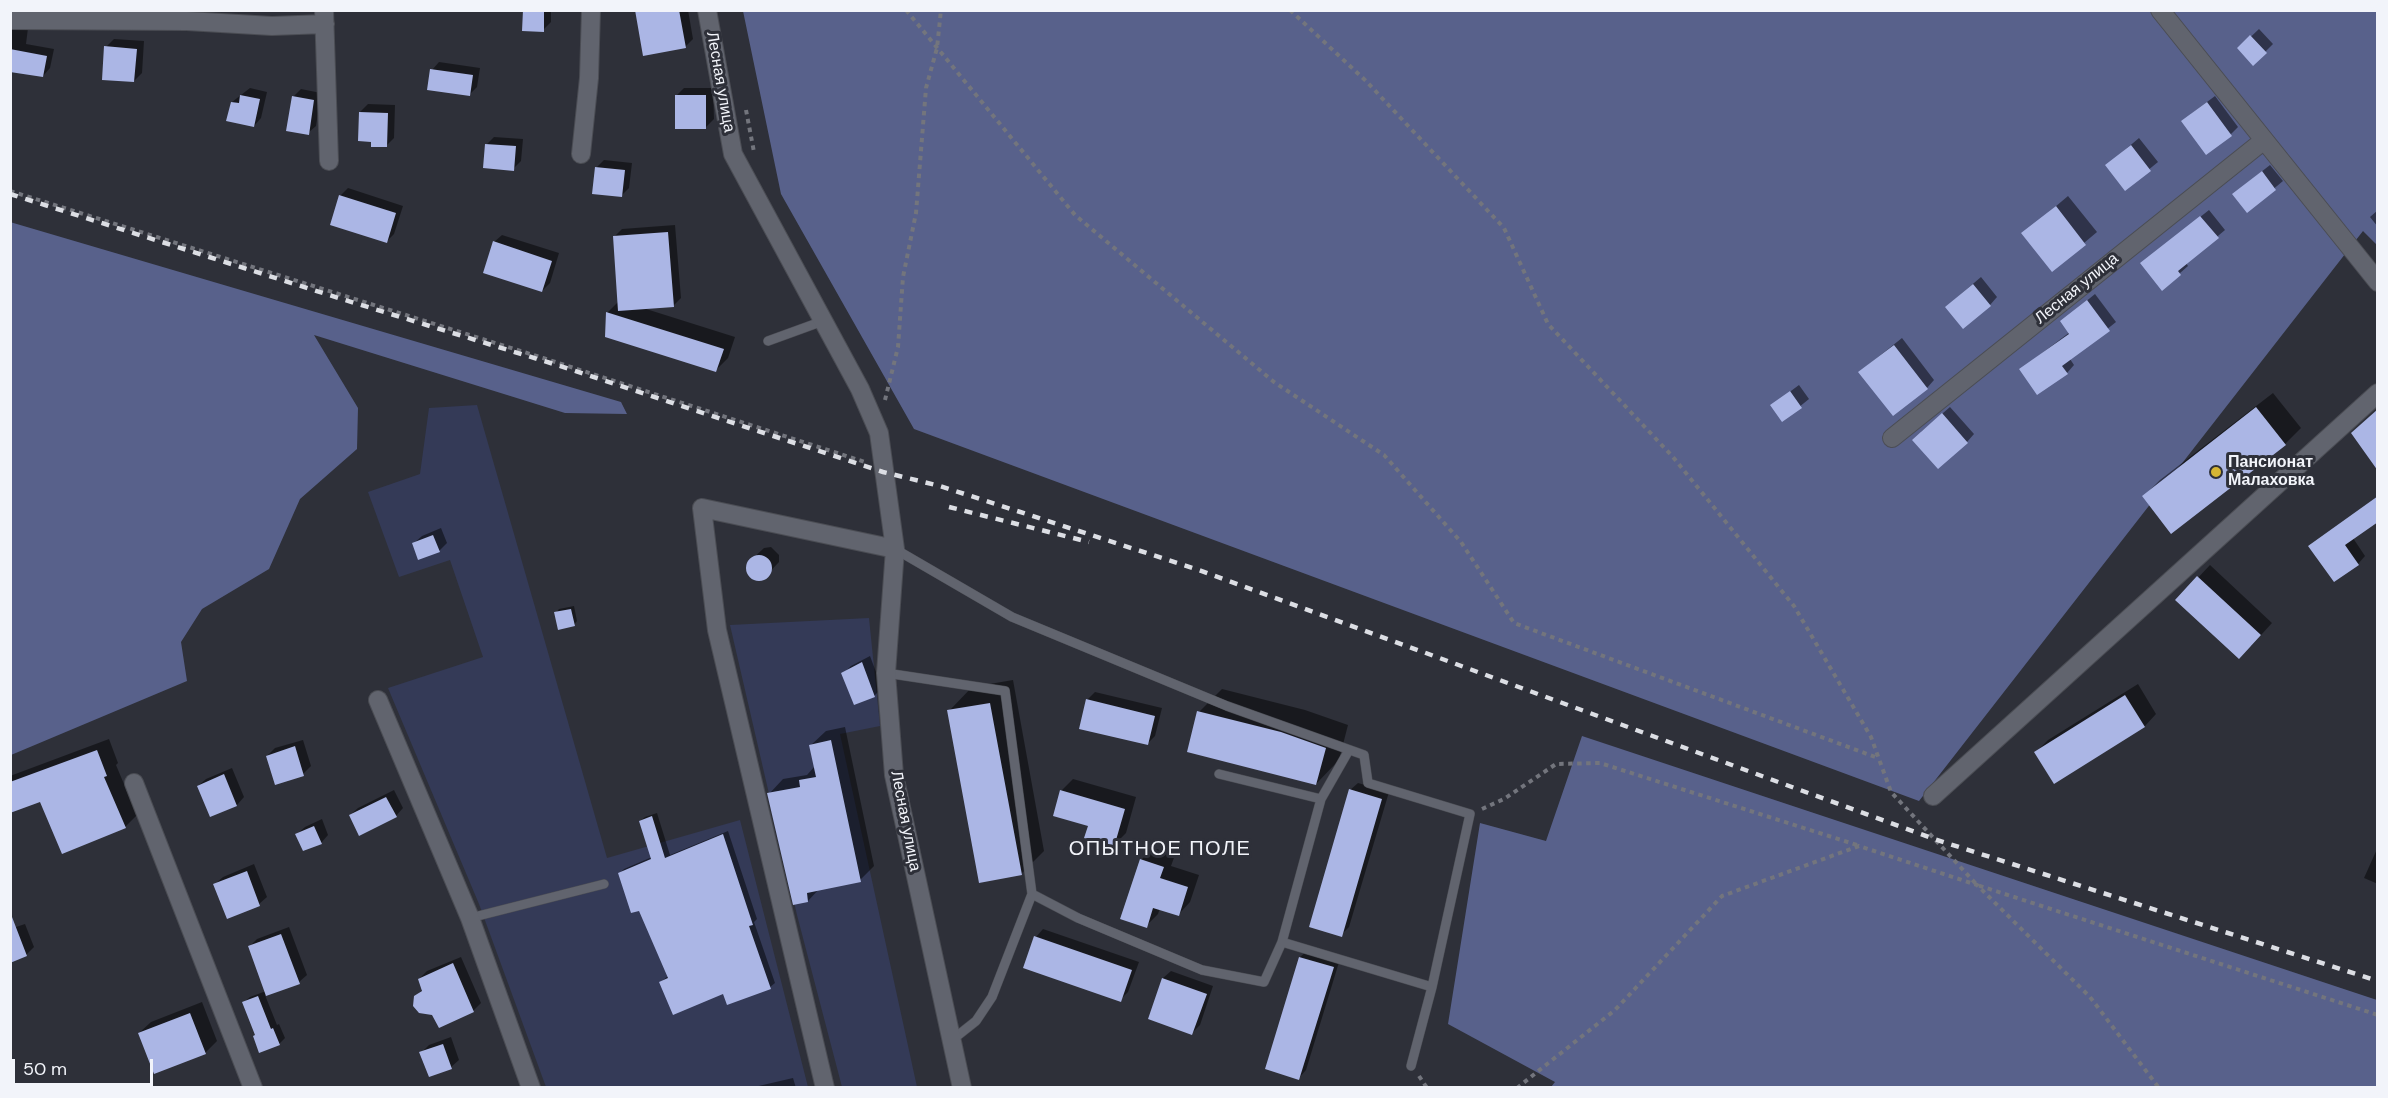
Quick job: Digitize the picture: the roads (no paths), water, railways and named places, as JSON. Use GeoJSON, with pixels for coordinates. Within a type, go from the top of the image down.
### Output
{"type":"FeatureCollection","features":[{"type":"Feature","properties":{"kind":"street"},"geometry":{"type":"LineString","coordinates":[[581,153],[589,78],[591,10]]}},
{"type":"Feature","properties":{"kind":"street","name":"Лесная улица"},"geometry":{"type":"LineString","coordinates":[[707,10],[733,154],[860,389],[879,433],[882,468],[895,549],[886,673],[894,775],[963,1088]]}},
{"type":"Feature","properties":{"kind":"street"},"geometry":{"type":"LineString","coordinates":[[2160,10],[2378,282]]}},
{"type":"Feature","properties":{"kind":"street"},"geometry":{"type":"LineString","coordinates":[[10,20],[188,21],[272,26],[324,17],[329,161]]}},
{"type":"Feature","properties":{"kind":"street","name":"Лесная улица"},"geometry":{"type":"LineString","coordinates":[[1892,438],[2263,141]]}},
{"type":"Feature","properties":{"kind":"street"},"geometry":{"type":"LineString","coordinates":[[1933,796],[2378,393]]}},
{"type":"Feature","properties":{"kind":"street"},"geometry":{"type":"LineString","coordinates":[[825,1088],[717,630],[702,508],[895,549]]}},
{"type":"Feature","properties":{"kind":"street"},"geometry":{"type":"LineString","coordinates":[[378,700],[470,918],[531,1088]]}},
{"type":"Feature","properties":{"kind":"street"},"geometry":{"type":"LineString","coordinates":[[134,783],[253,1088]]}},
{"type":"Feature","properties":{"kind":"lane"},"geometry":{"type":"LineString","coordinates":[[768,342],[823,321]]}},
{"type":"Feature","properties":{"kind":"lane"},"geometry":{"type":"LineString","coordinates":[[895,549],[1012,617],[1227,706],[1364,755],[1368,783],[1470,814],[1432,987],[1411,1066]]}},
{"type":"Feature","properties":{"kind":"lane"},"geometry":{"type":"LineString","coordinates":[[886,673],[1005,691],[1032,894],[992,997],[976,1022],[952,1040]]}},
{"type":"Feature","properties":{"kind":"lane"},"geometry":{"type":"LineString","coordinates":[[1032,894],[1078,918],[1202,970],[1264,982],[1282,942],[1321,799],[1349,750]]}},
{"type":"Feature","properties":{"kind":"lane"},"geometry":{"type":"LineString","coordinates":[[1219,774],[1321,799]]}},
{"type":"Feature","properties":{"kind":"lane"},"geometry":{"type":"LineString","coordinates":[[470,918],[604,884]]}},
{"type":"Feature","properties":{"kind":"lane"},"geometry":{"type":"LineString","coordinates":[[1282,942],[1432,987]]}},
{"type":"Feature","properties":{"kind":"railway"},"geometry":{"type":"LineString","coordinates":[[10,194],[557,365],[883,472],[940,486],[1199,570],[1934,839],[2378,981]]}},
{"type":"Feature","properties":{"kind":"railway"},"geometry":{"type":"LineString","coordinates":[[949,507],[1089,542]]}},
{"type":"Feature","properties":{"kind":"place","name":"Пансионат Малаховка"},"geometry":{"type":"Point","coordinates":[2216,472]}},
{"type":"Feature","properties":{"kind":"district","name":"ОПЫТНОЕ ПОЛЕ"},"geometry":{"type":"Point","coordinates":[1160,850]}}]}
